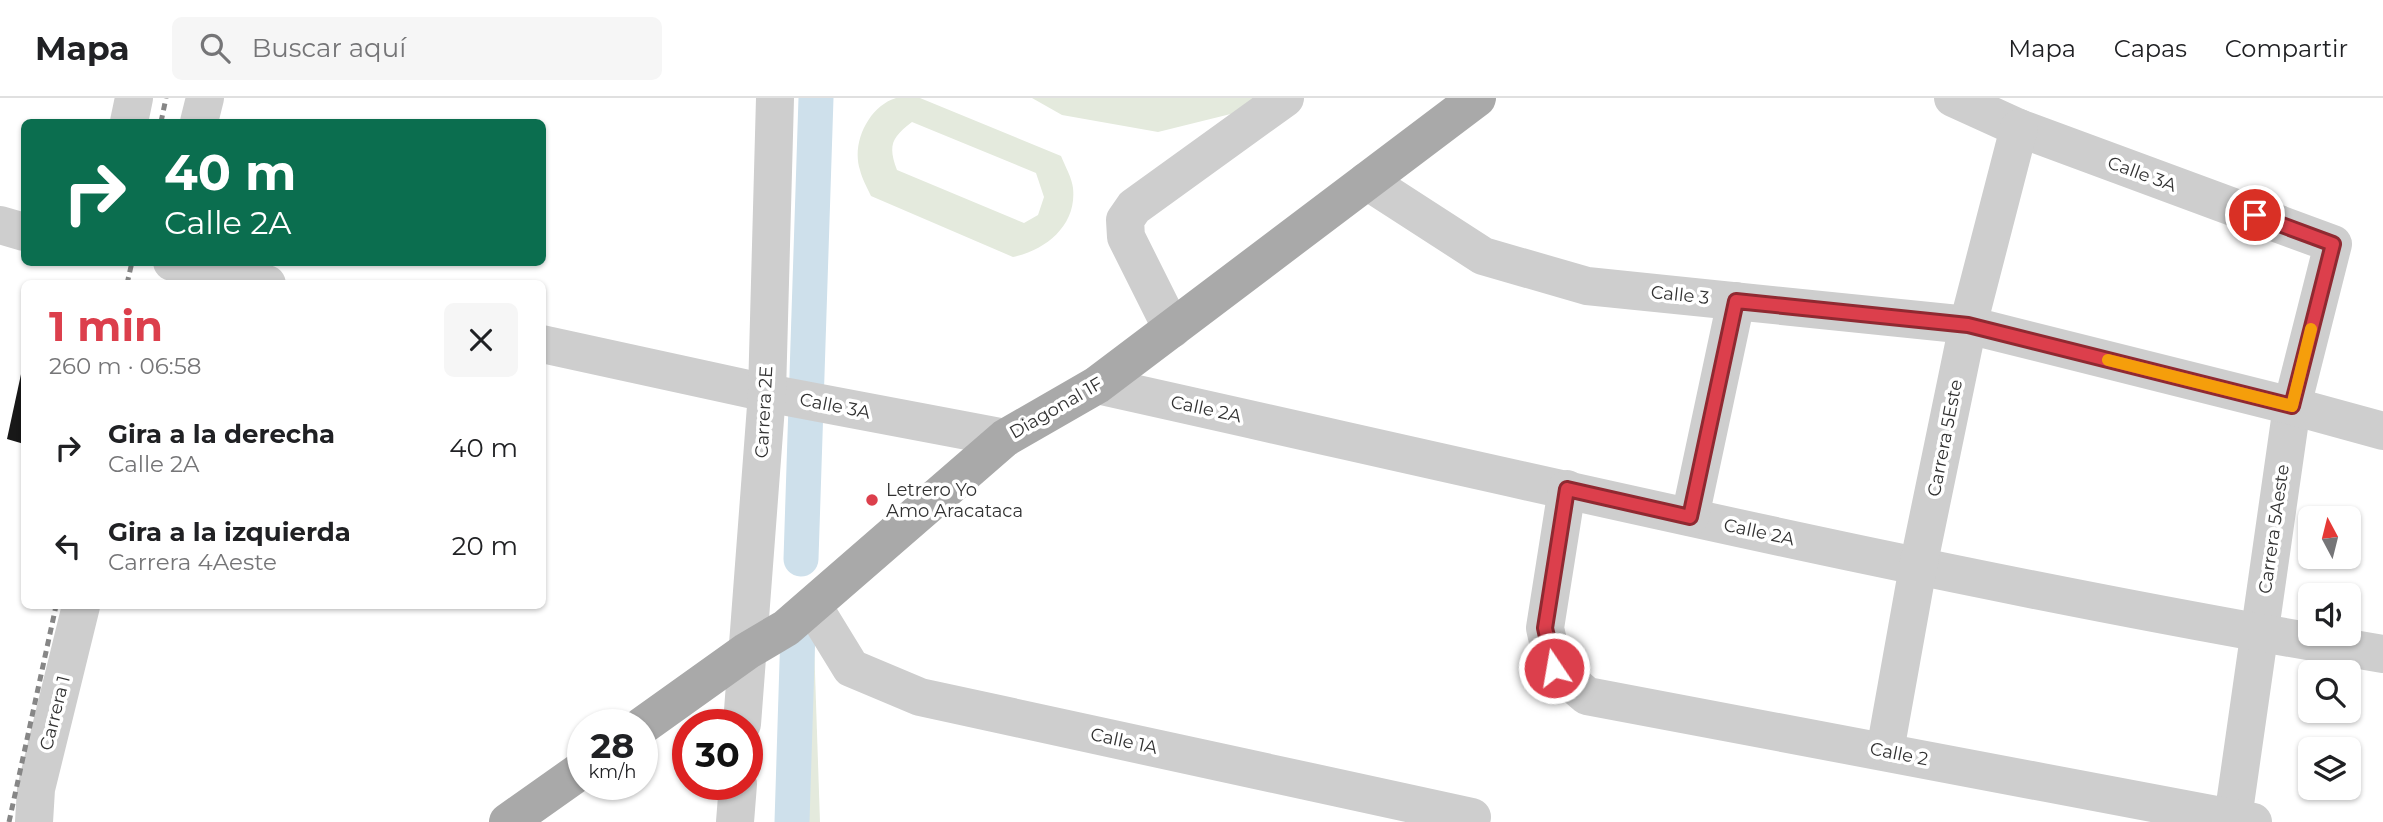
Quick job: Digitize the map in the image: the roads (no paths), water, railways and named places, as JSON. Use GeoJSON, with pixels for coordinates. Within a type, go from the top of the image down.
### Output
{"type":"FeatureCollection","features":[{"type":"Feature","properties":{"kind":"main road","name":"Diagonal 1F"},"geometry":{"type":"LineString","coordinates":[[658,715],[800,617],[1005,438],[1097,386],[1477,98]]}},
{"type":"Feature","properties":{"kind":"main road"},"geometry":{"type":"LineString","coordinates":[[508,822],[567,780]]}},
{"type":"Feature","properties":{"kind":"street"},"geometry":{"type":"LineString","coordinates":[[130,119],[134,98]]}},
{"type":"Feature","properties":{"kind":"street"},"geometry":{"type":"LineString","coordinates":[[200,119],[205,98]]}},
{"type":"Feature","properties":{"kind":"street","name":"Carrera 2E"},"geometry":{"type":"LineString","coordinates":[[743,709],[774,395],[775,98]]}},
{"type":"Feature","properties":{"kind":"street"},"geometry":{"type":"LineString","coordinates":[[1172,329],[1126,237],[1125,220],[1134,206],[1285,98]]}},
{"type":"Feature","properties":{"kind":"street","name":"Calle 3A"},"geometry":{"type":"LineString","coordinates":[[1953,98],[2018,128],[2333,244]]}},
{"type":"Feature","properties":{"kind":"street","name":"Carrera 5Este"},"geometry":{"type":"LineString","coordinates":[[1885,751],[1918,567],[1968,325],[2018,128]]}},
{"type":"Feature","properties":{"kind":"street","name":"Calle 3"},"geometry":{"type":"LineString","coordinates":[[1367,181],[1483,256],[1587,286],[1968,325],[2383,431]]}},
{"type":"Feature","properties":{"kind":"street"},"geometry":{"type":"LineString","coordinates":[[0,225],[21,231]]}},
{"type":"Feature","properties":{"kind":"street","name":"Carrera 5Aeste"},"geometry":{"type":"LineString","coordinates":[[2243,820],[2258,633],[2292,406],[2333,244]]}},
{"type":"Feature","properties":{"kind":"street"},"geometry":{"type":"LineString","coordinates":[[189,266],[250,280]]}},
{"type":"Feature","properties":{"kind":"street"},"geometry":{"type":"LineString","coordinates":[[1690,517],[1736,301]]}},
{"type":"Feature","properties":{"kind":"street","name":"Calle 3A"},"geometry":{"type":"LineString","coordinates":[[546,345],[774,395],[1005,438]]}},
{"type":"Feature","properties":{"kind":"street","name":"Calle 2A"},"geometry":{"type":"LineString","coordinates":[[1097,386],[1918,567],[2258,633],[2383,654]]}},
{"type":"Feature","properties":{"kind":"street","name":"Calle 2"},"geometry":{"type":"LineString","coordinates":[[1567,489],[1545,628],[1554,668],[1587,696],[2243,820]]}},
{"type":"Feature","properties":{"kind":"street","name":"Carrera 1"},"geometry":{"type":"LineString","coordinates":[[34,822],[36,789],[80,609]]}},
{"type":"Feature","properties":{"kind":"street","name":"Calle 1A"},"geometry":{"type":"LineString","coordinates":[[800,617],[851,668],[920,697],[1472,817]]}},
{"type":"Feature","properties":{"kind":"street"},"geometry":{"type":"LineString","coordinates":[[735,822],[737,800]]}},
{"type":"Feature","properties":{"kind":"waterway"},"geometry":{"type":"LineString","coordinates":[[801,559],[816,98]]}},
{"type":"Feature","properties":{"kind":"waterway"},"geometry":{"type":"LineString","coordinates":[[792,822],[798,630]]}},
{"type":"Feature","properties":{"kind":"railway"},"geometry":{"type":"LineString","coordinates":[[162,119],[166,98]]}},
{"type":"Feature","properties":{"kind":"railway"},"geometry":{"type":"LineString","coordinates":[[128,280],[131,266]]}},
{"type":"Feature","properties":{"kind":"railway"},"geometry":{"type":"LineString","coordinates":[[9,822],[55,609]]}},
{"type":"Feature","properties":{"kind":"place","name":"Letrero Yo Amo Aracataca"},"geometry":{"type":"Point","coordinates":[872,500]}}]}
